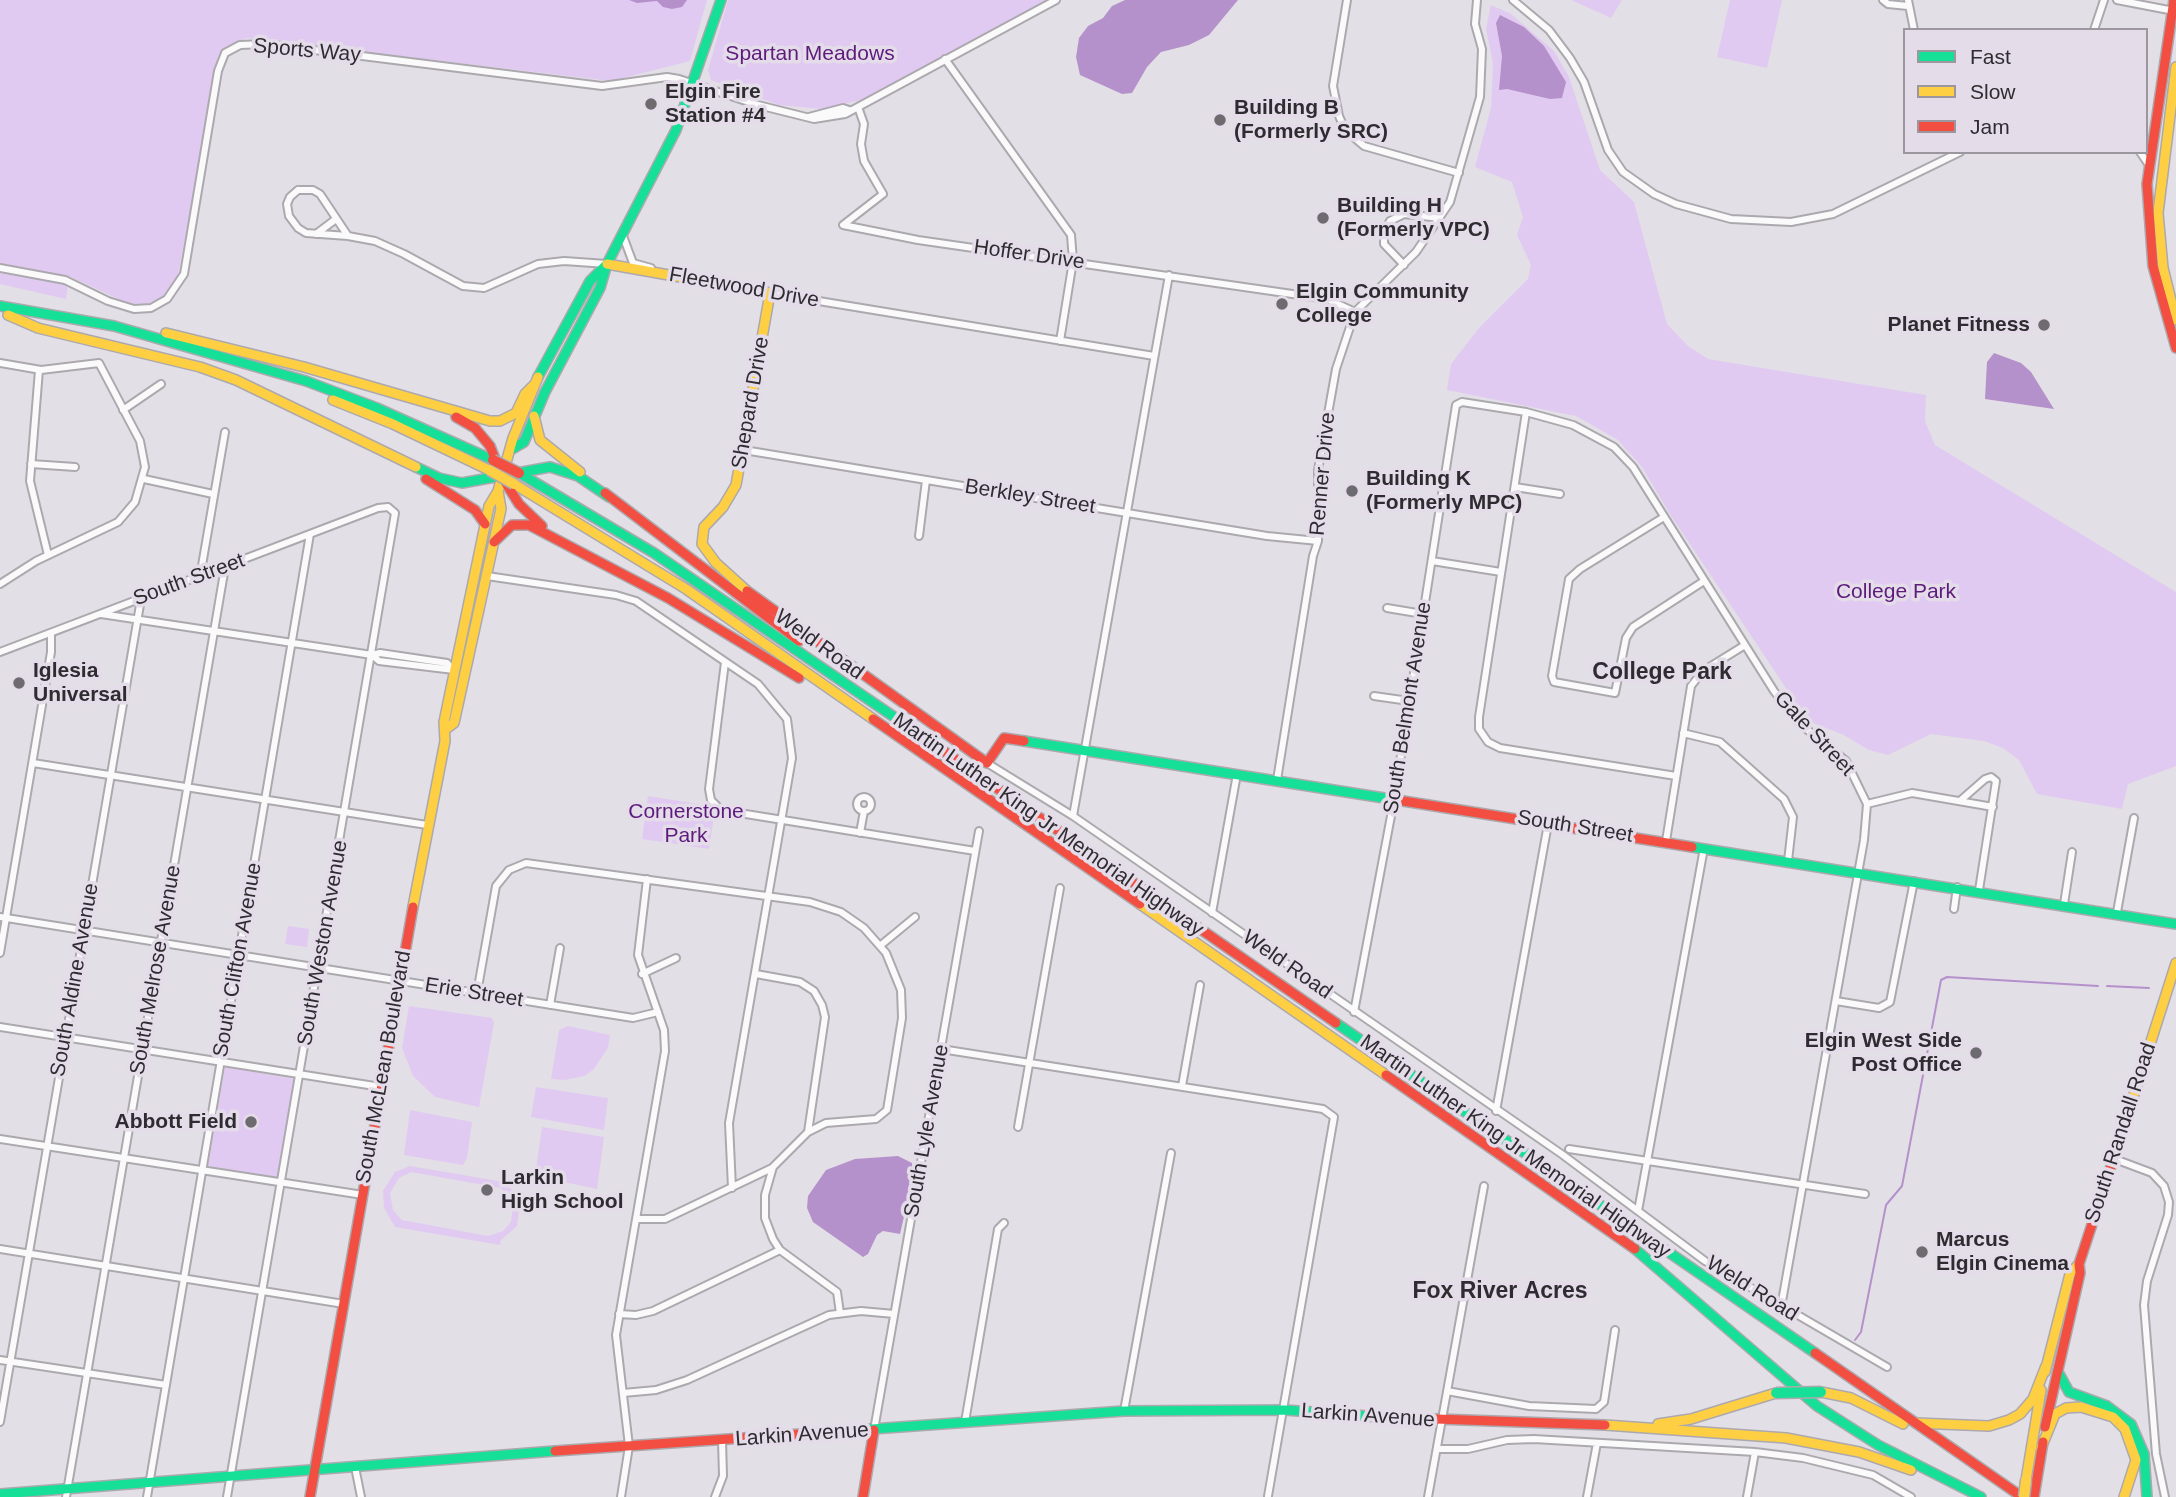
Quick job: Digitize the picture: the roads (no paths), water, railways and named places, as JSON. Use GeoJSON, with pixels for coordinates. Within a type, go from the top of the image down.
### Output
{"type":"FeatureCollection","features":[{"type":"Feature","properties":{"kind":"main road","name":"South McLean Boulevard"},"geometry":{"type":"LineString","coordinates":[[512,449],[524,442],[534,416],[600,288],[607,264],[676,130],[721,0]]}},
{"type":"Feature","properties":{"kind":"main road"},"geometry":{"type":"LineString","coordinates":[[2174,7],[2150,129],[2149,165],[2150,249],[2160,299],[2176,348]]}},
{"type":"Feature","properties":{"kind":"main road"},"geometry":{"type":"LineString","coordinates":[[2176,67],[2158,213],[2163,268],[2176,320]]}},
{"type":"Feature","properties":{"kind":"main road","name":"South McLean Boulevard"},"geometry":{"type":"LineString","coordinates":[[310,1497],[398,981],[446,729],[444,722],[489,506],[498,491],[513,438],[534,385],[590,282],[607,264]]}},
{"type":"Feature","properties":{"kind":"main road","name":"Fleetwood Drive"},"geometry":{"type":"LineString","coordinates":[[607,264],[769,293]]}},
{"type":"Feature","properties":{"kind":"main road","name":"Shepard Drive"},"geometry":{"type":"LineString","coordinates":[[702,544],[704,527],[721,509],[736,485],[769,293]]}},
{"type":"Feature","properties":{"kind":"main road","name":"Martin Luther King Jr Memorial Highway"},"geometry":{"type":"LineString","coordinates":[[0,306],[114,326],[306,381],[377,408],[493,460],[516,478],[686,589],[1625,1241],[1817,1406],[1878,1445],[1981,1497]]}},
{"type":"Feature","properties":{"kind":"main road"},"geometry":{"type":"LineString","coordinates":[[4,315],[38,328],[200,367],[236,380],[439,478],[462,483],[502,477],[539,467],[559,468],[610,497]]}},
{"type":"Feature","properties":{"kind":"main road","name":"Martin Luther King Jr Memorial Highway"},"geometry":{"type":"LineString","coordinates":[[4,315],[175,352],[265,376],[393,424],[489,470],[516,478],[654,553],[2023,1497]]}},
{"type":"Feature","properties":{"kind":"main road"},"geometry":{"type":"LineString","coordinates":[[114,326],[137,326],[304,367],[437,407],[500,421],[516,413],[525,394],[534,385]]}},
{"type":"Feature","properties":{"kind":"main road"},"geometry":{"type":"LineString","coordinates":[[437,407],[475,428],[490,446],[502,477],[527,514],[568,544]]}},
{"type":"Feature","properties":{"kind":"main road"},"geometry":{"type":"LineString","coordinates":[[534,416],[540,440],[813,652],[825,669]]}},
{"type":"Feature","properties":{"kind":"main road"},"geometry":{"type":"LineString","coordinates":[[388,455],[467,504],[485,524]]}},
{"type":"Feature","properties":{"kind":"main road","name":"South McLean Boulevard"},"geometry":{"type":"LineString","coordinates":[[446,729],[454,723],[487,576],[501,509],[498,491]]}},
{"type":"Feature","properties":{"kind":"main road"},"geometry":{"type":"LineString","coordinates":[[494,542],[517,523],[529,525],[568,544],[737,639],[900,740]]}},
{"type":"Feature","properties":{"kind":"main road","name":"Weld Road"},"geometry":{"type":"LineString","coordinates":[[702,544],[716,563],[759,601],[987,762]]}},
{"type":"Feature","properties":{"kind":"main road","name":"South Street"},"geometry":{"type":"LineString","coordinates":[[987,762],[1004,738],[2118,912],[2176,924]]}},
{"type":"Feature","properties":{"kind":"main road","name":"South Randall Road"},"geometry":{"type":"LineString","coordinates":[[2033,1497],[2031,1481],[2046,1394],[2059,1356],[2080,1273],[2079,1264],[2176,963]]}},
{"type":"Feature","properties":{"kind":"main road","name":"South Randall Road"},"geometry":{"type":"LineString","coordinates":[[2023,1497],[2041,1448],[2046,1366],[2070,1274],[2079,1264]]}},
{"type":"Feature","properties":{"kind":"main road"},"geometry":{"type":"LineString","coordinates":[[2059,1356],[2058,1377],[2063,1386],[2079,1397],[2098,1402],[2120,1414],[2139,1436],[2144,1454],[2147,1497]]}},
{"type":"Feature","properties":{"kind":"main road"},"geometry":{"type":"LineString","coordinates":[[1916,1423],[1989,1426],[2009,1420],[2021,1414],[2033,1399],[2046,1366]]}},
{"type":"Feature","properties":{"kind":"main road"},"geometry":{"type":"LineString","coordinates":[[1605,1425],[1666,1423],[1776,1393],[1821,1392],[1851,1398],[1876,1409],[1970,1463]]}},
{"type":"Feature","properties":{"kind":"main road"},"geometry":{"type":"LineString","coordinates":[[2046,1394],[2098,1402]]}},
{"type":"Feature","properties":{"kind":"main road"},"geometry":{"type":"LineString","coordinates":[[2041,1448],[2054,1414],[2066,1408],[2081,1408],[2113,1417],[2125,1429],[2136,1460],[2134,1473],[2124,1497]]}},
{"type":"Feature","properties":{"kind":"main road","name":"Larkin Avenue"},"geometry":{"type":"LineString","coordinates":[[0,1494],[66,1493],[230,1475],[1124,1412],[1285,1410],[1441,1421],[1605,1425]]}},
{"type":"Feature","properties":{"kind":"main road"},"geometry":{"type":"LineString","coordinates":[[1895,1410],[2033,1497]]}},
{"type":"Feature","properties":{"kind":"main road"},"geometry":{"type":"LineString","coordinates":[[1605,1425],[1824,1444],[1887,1460],[1974,1497]]}},
{"type":"Feature","properties":{"kind":"main road"},"geometry":{"type":"LineString","coordinates":[[863,1497],[874,1430]]}},
{"type":"Feature","properties":{"kind":"street","name":"Sports Way"},"geometry":{"type":"LineString","coordinates":[[0,268],[65,280],[108,301],[134,309],[151,307],[167,299],[184,274],[218,71],[225,53],[240,45],[277,45],[602,86],[667,77],[694,82],[758,105],[814,119],[845,114],[1056,0]]}},
{"type":"Feature","properties":{"kind":"street"},"geometry":{"type":"LineString","coordinates":[[1348,0],[1333,86],[1339,116],[1345,130],[1364,146],[1459,173]]}},
{"type":"Feature","properties":{"kind":"street","name":"Renner Drive"},"geometry":{"type":"LineString","coordinates":[[1277,780],[1313,556],[1318,541],[1318,470],[1325,422],[1340,355],[1355,312],[1404,265],[1450,202],[1480,97],[1482,49],[1475,24],[1477,0]]}},
{"type":"Feature","properties":{"kind":"street"},"geometry":{"type":"LineString","coordinates":[[1513,0],[1549,30],[1570,58],[1584,82],[1608,150],[1623,172],[1654,194],[1676,204],[1731,219],[1767,222],[1802,220],[1833,214],[1956,154]]}},
{"type":"Feature","properties":{"kind":"street"},"geometry":{"type":"LineString","coordinates":[[1883,0],[1888,4],[1908,3],[1914,28]]}},
{"type":"Feature","properties":{"kind":"street"},"geometry":{"type":"LineString","coordinates":[[2095,28],[2104,0]]}},
{"type":"Feature","properties":{"kind":"street"},"geometry":{"type":"LineString","coordinates":[[2117,0],[2174,7]]}},
{"type":"Feature","properties":{"kind":"street"},"geometry":{"type":"LineString","coordinates":[[945,59],[1070,235],[1073,261],[1060,341]]}},
{"type":"Feature","properties":{"kind":"street","name":"Hoffer Drive"},"geometry":{"type":"LineString","coordinates":[[858,107],[864,124],[861,145],[864,161],[883,194],[843,225],[918,240],[1327,299],[1355,312]]}},
{"type":"Feature","properties":{"kind":"street"},"geometry":{"type":"LineString","coordinates":[[2141,154],[2149,165]]}},
{"type":"Feature","properties":{"kind":"street"},"geometry":{"type":"LineString","coordinates":[[336,219],[316,234],[306,233],[298,228],[289,216],[290,197],[298,190],[313,190],[320,194],[348,236]]}},
{"type":"Feature","properties":{"kind":"street"},"geometry":{"type":"LineString","coordinates":[[1404,265],[1384,244],[1384,232],[1390,221],[1404,214],[1440,218]]}},
{"type":"Feature","properties":{"kind":"street","name":"Fleetwood Drive"},"geometry":{"type":"LineString","coordinates":[[316,234],[348,236],[375,242],[404,254],[463,286],[484,288],[538,264],[564,261],[607,264]]}},
{"type":"Feature","properties":{"kind":"street"},"geometry":{"type":"LineString","coordinates":[[623,236],[633,263],[657,269],[661,274]]}},
{"type":"Feature","properties":{"kind":"street"},"geometry":{"type":"LineString","coordinates":[[1073,817],[1169,275]]}},
{"type":"Feature","properties":{"kind":"street","name":"Fleetwood Drive"},"geometry":{"type":"LineString","coordinates":[[769,293],[1154,356]]}},
{"type":"Feature","properties":{"kind":"street"},"geometry":{"type":"LineString","coordinates":[[0,363],[39,370],[99,363],[142,446],[144,479],[135,502],[118,522],[2,580]]}},
{"type":"Feature","properties":{"kind":"street"},"geometry":{"type":"LineString","coordinates":[[39,370],[31,493],[48,555]]}},
{"type":"Feature","properties":{"kind":"street"},"geometry":{"type":"LineString","coordinates":[[123,410],[161,384]]}},
{"type":"Feature","properties":{"kind":"street","name":"Gale Street"},"geometry":{"type":"LineString","coordinates":[[1457,403],[1526,412],[1573,425],[1614,447],[1633,467],[1790,714],[1846,761],[1867,804]]}},
{"type":"Feature","properties":{"kind":"street","name":"South Belmont Avenue"},"geometry":{"type":"LineString","coordinates":[[1354,1012],[1394,800],[1457,403]]}},
{"type":"Feature","properties":{"kind":"street"},"geometry":{"type":"LineString","coordinates":[[1526,412],[1479,729],[1488,742],[1500,748],[1676,776]]}},
{"type":"Feature","properties":{"kind":"street"},"geometry":{"type":"LineString","coordinates":[[200,577],[225,432]]}},
{"type":"Feature","properties":{"kind":"street","name":"Berkley Street"},"geometry":{"type":"LineString","coordinates":[[744,450],[1126,513],[1318,541]]}},
{"type":"Feature","properties":{"kind":"street"},"geometry":{"type":"LineString","coordinates":[[31,464],[75,467]]}},
{"type":"Feature","properties":{"kind":"street"},"geometry":{"type":"LineString","coordinates":[[144,479],[213,494]]}},
{"type":"Feature","properties":{"kind":"street"},"geometry":{"type":"LineString","coordinates":[[919,536],[926,480]]}},
{"type":"Feature","properties":{"kind":"street"},"geometry":{"type":"LineString","coordinates":[[1515,487],[1560,494]]}},
{"type":"Feature","properties":{"kind":"street","name":"South Weston Avenue"},"geometry":{"type":"LineString","coordinates":[[227,1497],[396,517],[388,507],[378,508]]}},
{"type":"Feature","properties":{"kind":"street","name":"South Street"},"geometry":{"type":"LineString","coordinates":[[0,652],[378,508]]}},
{"type":"Feature","properties":{"kind":"street"},"geometry":{"type":"LineString","coordinates":[[1664,517],[1580,569],[1567,585],[1552,680],[1560,685],[1611,694],[1617,690],[1626,638],[1633,626],[1704,581]]}},
{"type":"Feature","properties":{"kind":"street","name":"South Clifton Avenue"},"geometry":{"type":"LineString","coordinates":[[147,1497],[310,534]]}},
{"type":"Feature","properties":{"kind":"street"},"geometry":{"type":"LineString","coordinates":[[1432,561],[1501,572]]}},
{"type":"Feature","properties":{"kind":"street","name":"South Melrose Avenue"},"geometry":{"type":"LineString","coordinates":[[66,1493],[225,567]]}},
{"type":"Feature","properties":{"kind":"street"},"geometry":{"type":"LineString","coordinates":[[487,576],[631,599],[770,695],[790,727],[792,758],[729,1123],[732,1188]]}},
{"type":"Feature","properties":{"kind":"street","name":"South Aldine Avenue"},"geometry":{"type":"LineString","coordinates":[[0,1422],[141,599]]}},
{"type":"Feature","properties":{"kind":"street"},"geometry":{"type":"LineString","coordinates":[[1387,608],[1423,614]]}},
{"type":"Feature","properties":{"kind":"street"},"geometry":{"type":"LineString","coordinates":[[102,614],[372,655],[379,661],[454,670]]}},
{"type":"Feature","properties":{"kind":"street"},"geometry":{"type":"LineString","coordinates":[[0,953],[3,918],[53,643],[51,634]]}},
{"type":"Feature","properties":{"kind":"street"},"geometry":{"type":"LineString","coordinates":[[1665,841],[1693,682],[1703,671],[1745,645]]}},
{"type":"Feature","properties":{"kind":"street"},"geometry":{"type":"LineString","coordinates":[[725,662],[709,789],[714,804],[733,814],[975,851]]}},
{"type":"Feature","properties":{"kind":"street"},"geometry":{"type":"LineString","coordinates":[[1374,696],[1409,701]]}},
{"type":"Feature","properties":{"kind":"street"},"geometry":{"type":"LineString","coordinates":[[1683,733],[1720,742],[1784,799],[1793,817],[1788,861]]}},
{"type":"Feature","properties":{"kind":"street"},"geometry":{"type":"LineString","coordinates":[[33,762],[427,825]]}},
{"type":"Feature","properties":{"kind":"street","name":"Weld Road"},"geometry":{"type":"LineString","coordinates":[[987,762],[1073,817],[1563,1155],[1705,1261],[1886,1367]]}},
{"type":"Feature","properties":{"kind":"street"},"geometry":{"type":"LineString","coordinates":[[1212,913],[1237,773]]}},
{"type":"Feature","properties":{"kind":"street"},"geometry":{"type":"LineString","coordinates":[[1961,800],[1987,778],[1993,778],[1997,786],[1979,890]]}},
{"type":"Feature","properties":{"kind":"street"},"geometry":{"type":"LineString","coordinates":[[1781,1307],[1859,872],[1867,804],[1912,793],[1993,807]]}},
{"type":"Feature","properties":{"kind":"street"},"geometry":{"type":"LineString","coordinates":[[860,833],[864,811]]}},
{"type":"Feature","properties":{"kind":"street"},"geometry":{"type":"LineString","coordinates":[[2118,912],[2134,818]]}},
{"type":"Feature","properties":{"kind":"street"},"geometry":{"type":"LineString","coordinates":[[1496,1111],[1548,823]]}},
{"type":"Feature","properties":{"kind":"street","name":"South Lyle Avenue"},"geometry":{"type":"LineString","coordinates":[[874,1430],[979,831]]}},
{"type":"Feature","properties":{"kind":"street"},"geometry":{"type":"LineString","coordinates":[[1637,1211],[1704,848]]}},
{"type":"Feature","properties":{"kind":"street"},"geometry":{"type":"LineString","coordinates":[[2064,904],[2072,852]]}},
{"type":"Feature","properties":{"kind":"street"},"geometry":{"type":"LineString","coordinates":[[477,993],[496,886],[516,865],[549,864],[810,902],[841,912],[858,923],[881,945],[898,977],[902,1018],[887,1110],[876,1119],[826,1124],[808,1132],[773,1167],[665,1219],[636,1219]]}},
{"type":"Feature","properties":{"kind":"street"},"geometry":{"type":"LineString","coordinates":[[621,1497],[629,1447],[617,1354],[619,1314],[665,1051],[664,1030],[642,974],[638,946],[648,879]]}},
{"type":"Feature","properties":{"kind":"street"},"geometry":{"type":"LineString","coordinates":[[1836,1001],[1879,1008],[1890,1002],[1914,881]]}},
{"type":"Feature","properties":{"kind":"street"},"geometry":{"type":"LineString","coordinates":[[1954,909],[1957,887]]}},
{"type":"Feature","properties":{"kind":"street"},"geometry":{"type":"LineString","coordinates":[[1018,1127],[1060,888]]}},
{"type":"Feature","properties":{"kind":"street"},"geometry":{"type":"LineString","coordinates":[[881,945],[915,916]]}},
{"type":"Feature","properties":{"kind":"street","name":"Erie Street"},"geometry":{"type":"LineString","coordinates":[[3,918],[633,1018],[658,1012]]}},
{"type":"Feature","properties":{"kind":"street"},"geometry":{"type":"LineString","coordinates":[[550,1005],[560,948]]}},
{"type":"Feature","properties":{"kind":"street"},"geometry":{"type":"LineString","coordinates":[[642,974],[676,958]]}},
{"type":"Feature","properties":{"kind":"street"},"geometry":{"type":"LineString","coordinates":[[756,974],[800,982],[814,991],[822,1005],[825,1017],[808,1132]]}},
{"type":"Feature","properties":{"kind":"street"},"geometry":{"type":"LineString","coordinates":[[1182,1086],[1200,985]]}},
{"type":"Feature","properties":{"kind":"street"},"geometry":{"type":"LineString","coordinates":[[0,1027],[381,1087]]}},
{"type":"Feature","properties":{"kind":"street"},"geometry":{"type":"LineString","coordinates":[[941,1049],[1323,1109],[1334,1117],[1268,1496]]}},
{"type":"Feature","properties":{"kind":"street"},"geometry":{"type":"LineString","coordinates":[[0,1139],[363,1195]]}},
{"type":"Feature","properties":{"kind":"street"},"geometry":{"type":"LineString","coordinates":[[1569,1149],[1865,1194]]}},
{"type":"Feature","properties":{"kind":"street"},"geometry":{"type":"LineString","coordinates":[[1124,1412],[1171,1153]]}},
{"type":"Feature","properties":{"kind":"street"},"geometry":{"type":"LineString","coordinates":[[2112,1158],[2152,1173],[2164,1186],[2169,1202],[2144,1298],[2154,1435],[2165,1497]]}},
{"type":"Feature","properties":{"kind":"street"},"geometry":{"type":"LineString","coordinates":[[773,1167],[766,1185],[764,1211],[769,1233],[780,1250],[833,1288],[839,1296],[840,1313]]}},
{"type":"Feature","properties":{"kind":"street"},"geometry":{"type":"LineString","coordinates":[[1428,1497],[1484,1186]]}},
{"type":"Feature","properties":{"kind":"street"},"geometry":{"type":"LineString","coordinates":[[964,1422],[998,1229],[1004,1223]]}},
{"type":"Feature","properties":{"kind":"street"},"geometry":{"type":"LineString","coordinates":[[0,1249],[344,1304]]}},
{"type":"Feature","properties":{"kind":"street"},"geometry":{"type":"LineString","coordinates":[[619,1314],[636,1315],[653,1311],[780,1250]]}},
{"type":"Feature","properties":{"kind":"street"},"geometry":{"type":"LineString","coordinates":[[623,1393],[656,1391],[679,1383],[817,1319],[840,1313],[894,1314]]}},
{"type":"Feature","properties":{"kind":"street"},"geometry":{"type":"LineString","coordinates":[[1447,1391],[1529,1406],[1596,1409],[1604,1402],[1615,1330]]}},
{"type":"Feature","properties":{"kind":"street"},"geometry":{"type":"LineString","coordinates":[[0,1360],[166,1385]]}},
{"type":"Feature","properties":{"kind":"street"},"geometry":{"type":"LineString","coordinates":[[715,1497],[723,1476],[722,1440]]}},
{"type":"Feature","properties":{"kind":"street"},"geometry":{"type":"LineString","coordinates":[[1437,1448],[1468,1449],[1507,1440],[1755,1452],[1847,1468],[1882,1479],[1907,1495]]}},
{"type":"Feature","properties":{"kind":"street"},"geometry":{"type":"LineString","coordinates":[[1587,1497],[1597,1443]]}},
{"type":"Feature","properties":{"kind":"street"},"geometry":{"type":"LineString","coordinates":[[1747,1497],[1755,1452]]}},
{"type":"Feature","properties":{"kind":"street"},"geometry":{"type":"LineString","coordinates":[[355,1467],[361,1497]]}},
{"type":"Feature","properties":{"kind":"waterway"},"geometry":{"type":"LineString","coordinates":[[1855,1340],[1861,1332],[1886,1205],[1902,1186],[1941,980],[1947,977],[2098,986]]}},
{"type":"Feature","properties":{"kind":"waterway"},"geometry":{"type":"LineString","coordinates":[[2107,986],[2149,988]]}},
{"type":"Feature","properties":{"kind":"place","name":"Elgin Fire Station #4"},"geometry":{"type":"Point","coordinates":[651,104]}},
{"type":"Feature","properties":{"kind":"place","name":"Building B (Formerly SRC)"},"geometry":{"type":"Point","coordinates":[1220,120]}},
{"type":"Feature","properties":{"kind":"place","name":"Building H (Formerly VPC)"},"geometry":{"type":"Point","coordinates":[1323,218]}},
{"type":"Feature","properties":{"kind":"place","name":"Elgin Community College"},"geometry":{"type":"Point","coordinates":[1282,304]}},
{"type":"Feature","properties":{"kind":"place","name":"Planet Fitness"},"geometry":{"type":"Point","coordinates":[2044,325]}},
{"type":"Feature","properties":{"kind":"place","name":"Building K (Formerly MPC)"},"geometry":{"type":"Point","coordinates":[1352,491]}},
{"type":"Feature","properties":{"kind":"place","name":"Iglesia Universal"},"geometry":{"type":"Point","coordinates":[19,683]}},
{"type":"Feature","properties":{"kind":"place","name":"Elgin West Side Post Office"},"geometry":{"type":"Point","coordinates":[1976,1053]}},
{"type":"Feature","properties":{"kind":"place","name":"Abbott Field"},"geometry":{"type":"Point","coordinates":[251,1122]}},
{"type":"Feature","properties":{"kind":"place","name":"Larkin High School"},"geometry":{"type":"Point","coordinates":[487,1190]}},
{"type":"Feature","properties":{"kind":"place","name":"Marcus Elgin Cinema"},"geometry":{"type":"Point","coordinates":[1922,1252]}},
{"type":"Feature","properties":{"kind":"district","name":"College Park"},"geometry":{"type":"Point","coordinates":[1662,673]}},
{"type":"Feature","properties":{"kind":"district","name":"Fox River Acres"},"geometry":{"type":"Point","coordinates":[1500,1292]}},
{"type":"Feature","properties":{"kind":"park label","name":"Spartan Meadows"},"geometry":{"type":"Point","coordinates":[810,54]}},
{"type":"Feature","properties":{"kind":"park label","name":"Cornerstone Park"},"geometry":{"type":"Point","coordinates":[686,824]}}]}
